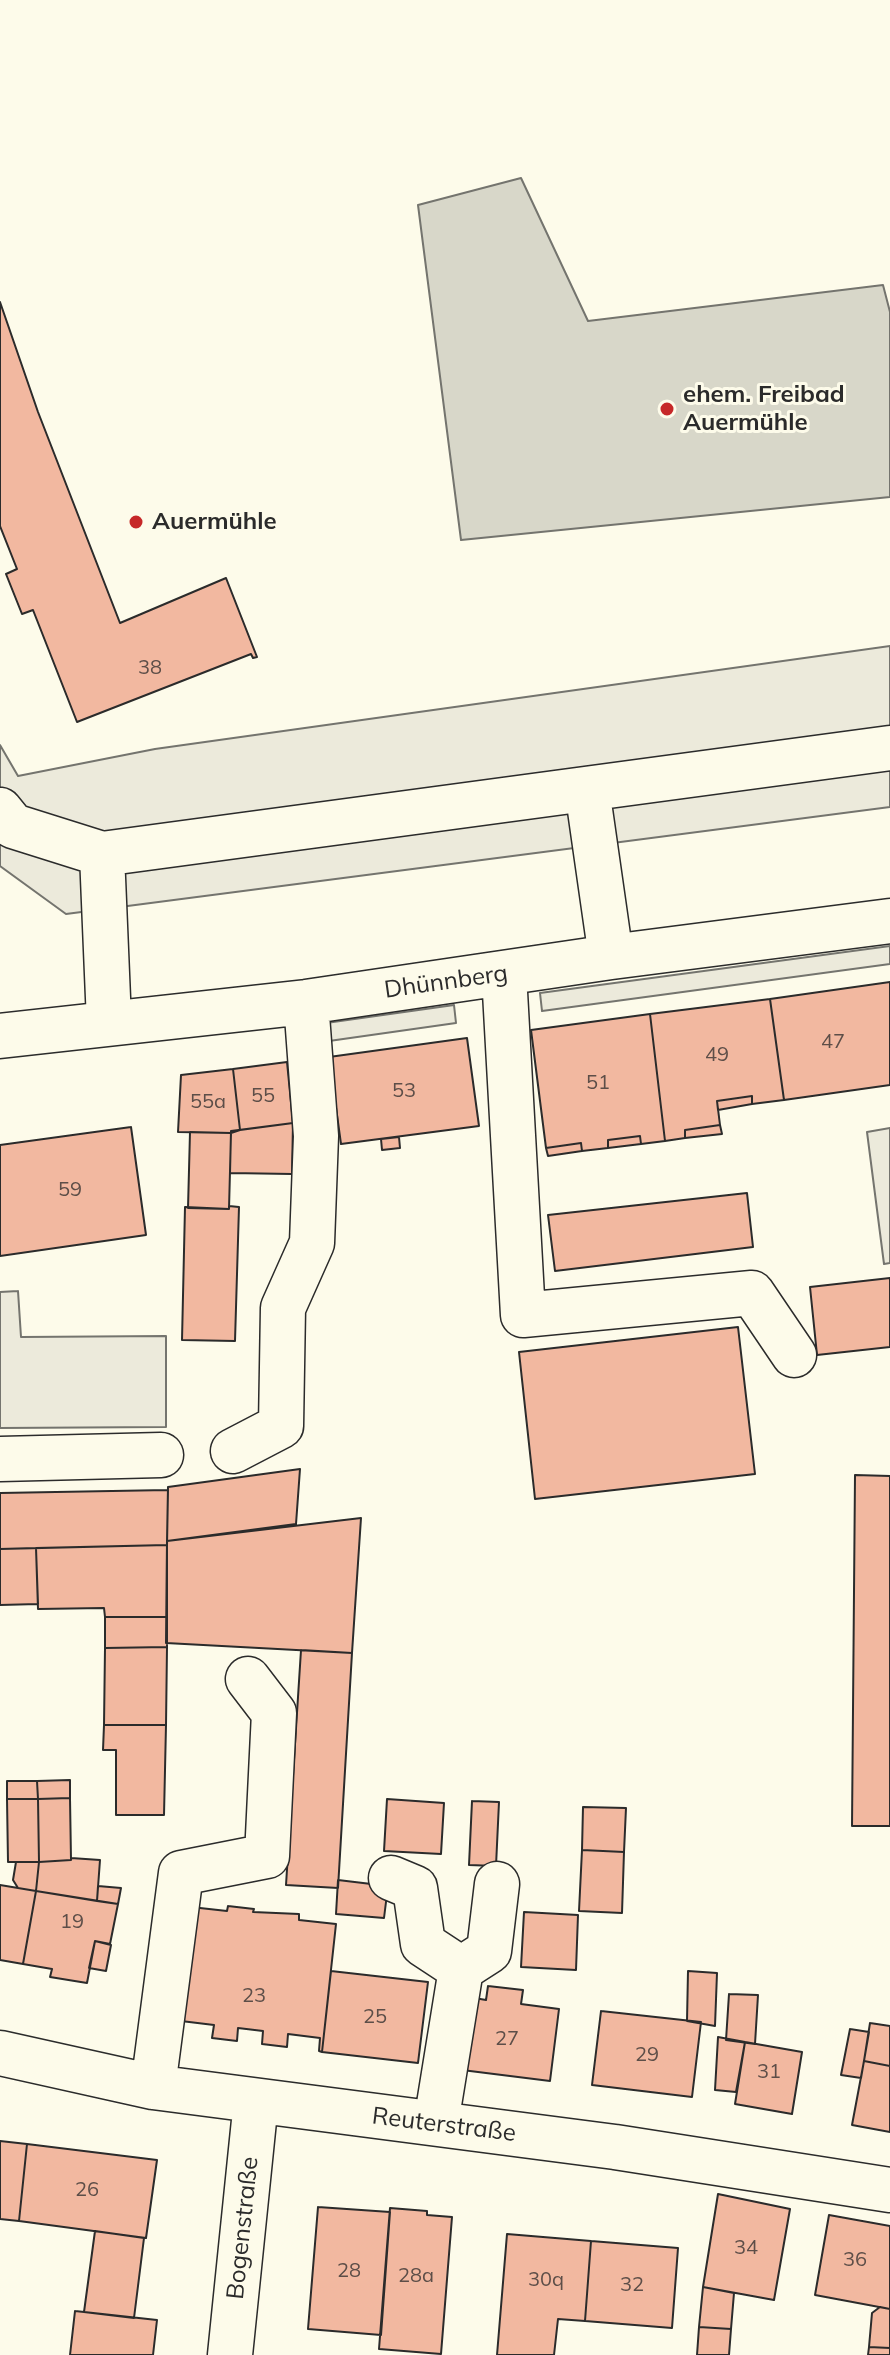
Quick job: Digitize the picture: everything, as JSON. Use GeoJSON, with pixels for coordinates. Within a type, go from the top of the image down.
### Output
{"type":"FeatureCollection","features":[{"type":"Feature","properties":{"kind":"street"},"geometry":{"type":"LineString","coordinates":[[0,810],[13,826],[102,854],[890,748]]}},
{"type":"Feature","properties":{"kind":"street"},"geometry":{"type":"LineString","coordinates":[[587,789],[611,957]]}},
{"type":"Feature","properties":{"kind":"street"},"geometry":{"type":"LineString","coordinates":[[102,854],[109,1022]]}},
{"type":"Feature","properties":{"kind":"street","name":"Dhünnberg"},"geometry":{"type":"LineString","coordinates":[[0,1036],[306,1002],[611,957],[890,921]]}},
{"type":"Feature","properties":{"kind":"street"},"geometry":{"type":"LineString","coordinates":[[504,974],[523,1315],[752,1293],[794,1355]]}},
{"type":"Feature","properties":{"kind":"street"},"geometry":{"type":"LineString","coordinates":[[233,1451],[281,1426],[283,1308],[312,1243],[316,1136],[306,1002]]}},
{"type":"Feature","properties":{"kind":"street"},"geometry":{"type":"LineString","coordinates":[[0,1459],[161,1455]]}},
{"type":"Feature","properties":{"kind":"street"},"geometry":{"type":"LineString","coordinates":[[153,2087],[181,1873],[267,1856],[274,1713],[248,1679]]}},
{"type":"Feature","properties":{"kind":"street"},"geometry":{"type":"LineString","coordinates":[[391,1878],[415,1888],[423,1944],[461,1969]]}},
{"type":"Feature","properties":{"kind":"street"},"geometry":{"type":"LineString","coordinates":[[436,2123],[461,1969],[489,1951],[497,1884]]}},
{"type":"Feature","properties":{"kind":"street","name":"Reuterstraße"},"geometry":{"type":"LineString","coordinates":[[0,2053],[153,2087],[615,2147],[890,2190]]}},
{"type":"Feature","properties":{"kind":"street","name":"Bogenstraße"},"geometry":{"type":"LineString","coordinates":[[230,2355],[256,2101]]}},
{"type":"Feature","properties":{"kind":"shaded area","name":"ehem. Freibad Auermühle"},"geometry":{"type":"Polygon","coordinates":[[[521,178],[588,321],[883,285],[890,312],[890,497],[461,540],[418,205],[521,178]]]}},
{"type":"Feature","properties":{"kind":"shaded area"},"geometry":{"type":"Polygon","coordinates":[[[890,646],[890,807],[66,914],[0,866],[0,745],[18,776],[155,749],[890,646]]]}},
{"type":"Feature","properties":{"kind":"shaded area"},"geometry":{"type":"Polygon","coordinates":[[[890,946],[890,964],[542,1011],[540,993],[890,946]]]}},
{"type":"Feature","properties":{"kind":"shaded area"},"geometry":{"type":"Polygon","coordinates":[[[454,1005],[456,1023],[322,1042],[319,1024],[454,1005]]]}},
{"type":"Feature","properties":{"kind":"shaded area"},"geometry":{"type":"Polygon","coordinates":[[[890,1128],[890,1263],[884,1264],[867,1132],[890,1128]]]}},
{"type":"Feature","properties":{"kind":"shaded area"},"geometry":{"type":"Polygon","coordinates":[[[18,1291],[21,1337],[166,1336],[166,1427],[0,1428],[0,1292],[18,1291]]]}},
{"type":"Feature","properties":{"kind":"building"},"geometry":{"type":"Polygon","coordinates":[[[0,302],[38,412],[120,623],[226,578],[257,657],[253,658],[251,654],[77,722],[33,610],[22,614],[6,574],[17,569],[0,526],[0,302]]]}},
{"type":"Feature","properties":{"kind":"building"},"geometry":{"type":"Polygon","coordinates":[[[890,982],[890,1085],[784,1100],[770,999],[890,982]]]}},
{"type":"Feature","properties":{"kind":"building"},"geometry":{"type":"Polygon","coordinates":[[[770,999],[784,1100],[752,1104],[752,1096],[717,1101],[720,1125],[685,1130],[685,1138],[665,1141],[650,1014],[770,999]]]}},
{"type":"Feature","properties":{"kind":"building"},"geometry":{"type":"Polygon","coordinates":[[[650,1014],[665,1141],[641,1144],[640,1136],[608,1140],[608,1148],[582,1151],[581,1143],[546,1148],[531,1030],[650,1014]]]}},
{"type":"Feature","properties":{"kind":"building"},"geometry":{"type":"Polygon","coordinates":[[[467,1038],[479,1126],[341,1144],[329,1057],[467,1038]]]}},
{"type":"Feature","properties":{"kind":"building"},"geometry":{"type":"Polygon","coordinates":[[[287,1062],[293,1123],[240,1130],[233,1069],[287,1062]]]}},
{"type":"Feature","properties":{"kind":"building"},"geometry":{"type":"Polygon","coordinates":[[[233,1069],[240,1130],[231,1133],[178,1132],[181,1075],[233,1069]]]}},
{"type":"Feature","properties":{"kind":"building"},"geometry":{"type":"Polygon","coordinates":[[[752,1096],[752,1104],[718,1110],[717,1101],[752,1096]]]}},
{"type":"Feature","properties":{"kind":"building"},"geometry":{"type":"Polygon","coordinates":[[[293,1123],[292,1174],[230,1173],[231,1131],[293,1123]]]}},
{"type":"Feature","properties":{"kind":"building"},"geometry":{"type":"Polygon","coordinates":[[[720,1125],[722,1134],[685,1138],[685,1130],[720,1125]]]}},
{"type":"Feature","properties":{"kind":"building"},"geometry":{"type":"Polygon","coordinates":[[[131,1127],[146,1235],[0,1256],[0,1145],[131,1127]]]}},
{"type":"Feature","properties":{"kind":"building"},"geometry":{"type":"Polygon","coordinates":[[[190,1132],[231,1133],[229,1209],[188,1208],[190,1132]]]}},
{"type":"Feature","properties":{"kind":"building"},"geometry":{"type":"Polygon","coordinates":[[[640,1136],[641,1144],[608,1148],[608,1140],[640,1136]]]}},
{"type":"Feature","properties":{"kind":"building"},"geometry":{"type":"Polygon","coordinates":[[[399,1137],[400,1148],[382,1150],[381,1139],[399,1137]]]}},
{"type":"Feature","properties":{"kind":"building"},"geometry":{"type":"Polygon","coordinates":[[[581,1143],[582,1151],[548,1156],[546,1148],[581,1143]]]}},
{"type":"Feature","properties":{"kind":"building"},"geometry":{"type":"Polygon","coordinates":[[[747,1193],[753,1247],[555,1271],[548,1215],[747,1193]]]}},
{"type":"Feature","properties":{"kind":"building"},"geometry":{"type":"Polygon","coordinates":[[[229,1206],[239,1207],[235,1341],[182,1340],[185,1207],[229,1209],[229,1206]]]}},
{"type":"Feature","properties":{"kind":"building"},"geometry":{"type":"Polygon","coordinates":[[[890,1278],[890,1347],[817,1355],[810,1287],[890,1278]]]}},
{"type":"Feature","properties":{"kind":"building"},"geometry":{"type":"Polygon","coordinates":[[[738,1327],[755,1474],[535,1499],[519,1352],[738,1327]]]}},
{"type":"Feature","properties":{"kind":"building"},"geometry":{"type":"Polygon","coordinates":[[[300,1469],[296,1524],[167,1541],[168,1487],[300,1469]]]}},
{"type":"Feature","properties":{"kind":"building"},"geometry":{"type":"Polygon","coordinates":[[[855,1475],[890,1476],[890,1826],[852,1826],[855,1475]]]}},
{"type":"Feature","properties":{"kind":"building"},"geometry":{"type":"Polygon","coordinates":[[[168,1490],[167,1545],[0,1549],[0,1493],[168,1490]]]}},
{"type":"Feature","properties":{"kind":"building"},"geometry":{"type":"Polygon","coordinates":[[[361,1518],[352,1653],[166,1643],[167,1541],[361,1518]]]}},
{"type":"Feature","properties":{"kind":"building"},"geometry":{"type":"Polygon","coordinates":[[[167,1545],[167,1617],[105,1617],[104,1608],[38,1609],[36,1548],[167,1545]]]}},
{"type":"Feature","properties":{"kind":"building"},"geometry":{"type":"Polygon","coordinates":[[[36,1548],[38,1604],[0,1605],[0,1549],[36,1548]]]}},
{"type":"Feature","properties":{"kind":"building"},"geometry":{"type":"Polygon","coordinates":[[[105,1617],[167,1617],[167,1647],[105,1648],[105,1617]]]}},
{"type":"Feature","properties":{"kind":"building"},"geometry":{"type":"Polygon","coordinates":[[[167,1647],[166,1725],[104,1725],[105,1648],[167,1647]]]}},
{"type":"Feature","properties":{"kind":"building"},"geometry":{"type":"Polygon","coordinates":[[[301,1650],[352,1653],[338,1888],[286,1885],[301,1650]]]}},
{"type":"Feature","properties":{"kind":"building"},"geometry":{"type":"Polygon","coordinates":[[[104,1725],[166,1725],[164,1815],[116,1815],[116,1750],[103,1750],[104,1725]]]}},
{"type":"Feature","properties":{"kind":"building"},"geometry":{"type":"Polygon","coordinates":[[[70,1780],[70,1798],[38,1799],[37,1781],[70,1780]]]}},
{"type":"Feature","properties":{"kind":"building"},"geometry":{"type":"Polygon","coordinates":[[[7,1781],[37,1781],[38,1799],[7,1799],[7,1781]]]}},
{"type":"Feature","properties":{"kind":"building"},"geometry":{"type":"Polygon","coordinates":[[[70,1798],[71,1860],[39,1862],[38,1799],[70,1798]]]}},
{"type":"Feature","properties":{"kind":"building"},"geometry":{"type":"Polygon","coordinates":[[[7,1799],[38,1799],[39,1862],[8,1862],[7,1799]]]}},
{"type":"Feature","properties":{"kind":"building"},"geometry":{"type":"Polygon","coordinates":[[[387,1799],[444,1803],[441,1854],[384,1851],[387,1799]]]}},
{"type":"Feature","properties":{"kind":"building"},"geometry":{"type":"Polygon","coordinates":[[[472,1801],[499,1802],[496,1866],[469,1865],[472,1801]]]}},
{"type":"Feature","properties":{"kind":"building"},"geometry":{"type":"Polygon","coordinates":[[[583,1807],[626,1808],[624,1852],[582,1850],[583,1807]]]}},
{"type":"Feature","properties":{"kind":"building"},"geometry":{"type":"Polygon","coordinates":[[[582,1850],[624,1852],[622,1913],[579,1911],[582,1850]]]}},
{"type":"Feature","properties":{"kind":"building"},"geometry":{"type":"Polygon","coordinates":[[[71,1858],[100,1860],[97,1901],[36,1891],[39,1862],[71,1858]]]}},
{"type":"Feature","properties":{"kind":"building"},"geometry":{"type":"Polygon","coordinates":[[[16,1862],[39,1862],[36,1891],[18,1888],[13,1880],[16,1862]]]}},
{"type":"Feature","properties":{"kind":"building"},"geometry":{"type":"Polygon","coordinates":[[[338,1880],[388,1886],[384,1918],[336,1914],[338,1880]]]}},
{"type":"Feature","properties":{"kind":"building"},"geometry":{"type":"Polygon","coordinates":[[[0,1885],[36,1891],[23,1964],[0,1960],[0,1885]]]}},
{"type":"Feature","properties":{"kind":"building"},"geometry":{"type":"Polygon","coordinates":[[[98,1886],[121,1888],[118,1904],[97,1901],[98,1886]]]}},
{"type":"Feature","properties":{"kind":"building"},"geometry":{"type":"Polygon","coordinates":[[[36,1891],[118,1904],[110,1944],[95,1941],[87,1983],[50,1977],[52,1969],[23,1964],[36,1891]]]}},
{"type":"Feature","properties":{"kind":"building"},"geometry":{"type":"Polygon","coordinates":[[[228,1906],[254,1909],[253,1912],[299,1914],[299,1920],[336,1924],[322,2052],[319,2051],[320,2038],[288,2034],[287,2047],[262,2044],[263,2031],[238,2028],[237,2041],[212,2038],[214,2025],[181,2021],[191,1907],[227,1911],[228,1906]]]}},
{"type":"Feature","properties":{"kind":"building"},"geometry":{"type":"Polygon","coordinates":[[[524,1912],[578,1915],[576,1970],[521,1967],[524,1912]]]}},
{"type":"Feature","properties":{"kind":"building"},"geometry":{"type":"Polygon","coordinates":[[[95,1941],[111,1945],[106,1971],[89,1968],[95,1941]]]}},
{"type":"Feature","properties":{"kind":"building"},"geometry":{"type":"Polygon","coordinates":[[[331,1971],[428,1982],[418,2063],[322,2052],[331,1971]]]}},
{"type":"Feature","properties":{"kind":"building"},"geometry":{"type":"Polygon","coordinates":[[[688,1971],[717,1973],[715,2026],[687,2021],[688,1971]]]}},
{"type":"Feature","properties":{"kind":"building"},"geometry":{"type":"Polygon","coordinates":[[[488,1986],[523,1990],[521,2004],[559,2009],[550,2081],[454,2069],[463,1996],[486,2000],[488,1986]]]}},
{"type":"Feature","properties":{"kind":"building"},"geometry":{"type":"Polygon","coordinates":[[[729,1994],[758,1995],[755,2044],[726,2040],[729,1994]]]}},
{"type":"Feature","properties":{"kind":"building"},"geometry":{"type":"Polygon","coordinates":[[[601,2011],[701,2022],[692,2097],[592,2085],[601,2011]]]}},
{"type":"Feature","properties":{"kind":"building"},"geometry":{"type":"Polygon","coordinates":[[[870,2023],[890,2026],[890,2066],[864,2061],[870,2023]]]}},
{"type":"Feature","properties":{"kind":"building"},"geometry":{"type":"Polygon","coordinates":[[[850,2029],[869,2032],[861,2078],[841,2075],[850,2029]]]}},
{"type":"Feature","properties":{"kind":"building"},"geometry":{"type":"Polygon","coordinates":[[[718,2037],[745,2042],[736,2092],[715,2090],[718,2037]]]}},
{"type":"Feature","properties":{"kind":"building"},"geometry":{"type":"Polygon","coordinates":[[[745,2042],[802,2052],[792,2114],[735,2104],[745,2042]]]}},
{"type":"Feature","properties":{"kind":"building"},"geometry":{"type":"Polygon","coordinates":[[[864,2061],[890,2066],[890,2132],[852,2125],[864,2061]]]}},
{"type":"Feature","properties":{"kind":"building"},"geometry":{"type":"Polygon","coordinates":[[[0,2141],[27,2144],[19,2221],[0,2219],[0,2141]]]}},
{"type":"Feature","properties":{"kind":"building"},"geometry":{"type":"Polygon","coordinates":[[[27,2144],[157,2160],[146,2238],[19,2221],[27,2144]]]}},
{"type":"Feature","properties":{"kind":"building"},"geometry":{"type":"Polygon","coordinates":[[[718,2194],[790,2209],[774,2300],[703,2287],[718,2194]]]}},
{"type":"Feature","properties":{"kind":"building"},"geometry":{"type":"Polygon","coordinates":[[[318,2207],[390,2212],[381,2335],[308,2329],[318,2207]]]}},
{"type":"Feature","properties":{"kind":"building"},"geometry":{"type":"Polygon","coordinates":[[[390,2208],[452,2217],[441,2354],[379,2349],[390,2208]]]}},
{"type":"Feature","properties":{"kind":"building"},"geometry":{"type":"Polygon","coordinates":[[[829,2215],[890,2226],[890,2309],[815,2295],[829,2215]]]}},
{"type":"Feature","properties":{"kind":"building"},"geometry":{"type":"Polygon","coordinates":[[[95,2231],[144,2238],[134,2318],[84,2312],[95,2231]]]}},
{"type":"Feature","properties":{"kind":"building"},"geometry":{"type":"Polygon","coordinates":[[[507,2234],[591,2241],[585,2321],[558,2319],[554,2355],[497,2355],[507,2234]]]}},
{"type":"Feature","properties":{"kind":"building"},"geometry":{"type":"Polygon","coordinates":[[[591,2241],[678,2248],[672,2328],[585,2321],[591,2241]]]}},
{"type":"Feature","properties":{"kind":"building"},"geometry":{"type":"Polygon","coordinates":[[[703,2287],[734,2293],[731,2329],[699,2327],[703,2287]]]}},
{"type":"Feature","properties":{"kind":"building"},"geometry":{"type":"Polygon","coordinates":[[[880,2307],[890,2309],[890,2348],[869,2347],[872,2313],[880,2307]]]}},
{"type":"Feature","properties":{"kind":"building"},"geometry":{"type":"Polygon","coordinates":[[[75,2311],[157,2320],[153,2355],[70,2355],[75,2311]]]}},
{"type":"Feature","properties":{"kind":"building"},"geometry":{"type":"Polygon","coordinates":[[[699,2327],[731,2329],[729,2355],[697,2355],[699,2327]]]}},
{"type":"Feature","properties":{"kind":"building"},"geometry":{"type":"Polygon","coordinates":[[[869,2347],[890,2348],[890,2355],[868,2355],[869,2347]]]}},
{"type":"Feature","properties":{"kind":"place","name":"ehem. Freibad Auermühle"},"geometry":{"type":"Point","coordinates":[667,409]}},
{"type":"Feature","properties":{"kind":"place","name":"Auermühle"},"geometry":{"type":"Point","coordinates":[136,522]}}]}
